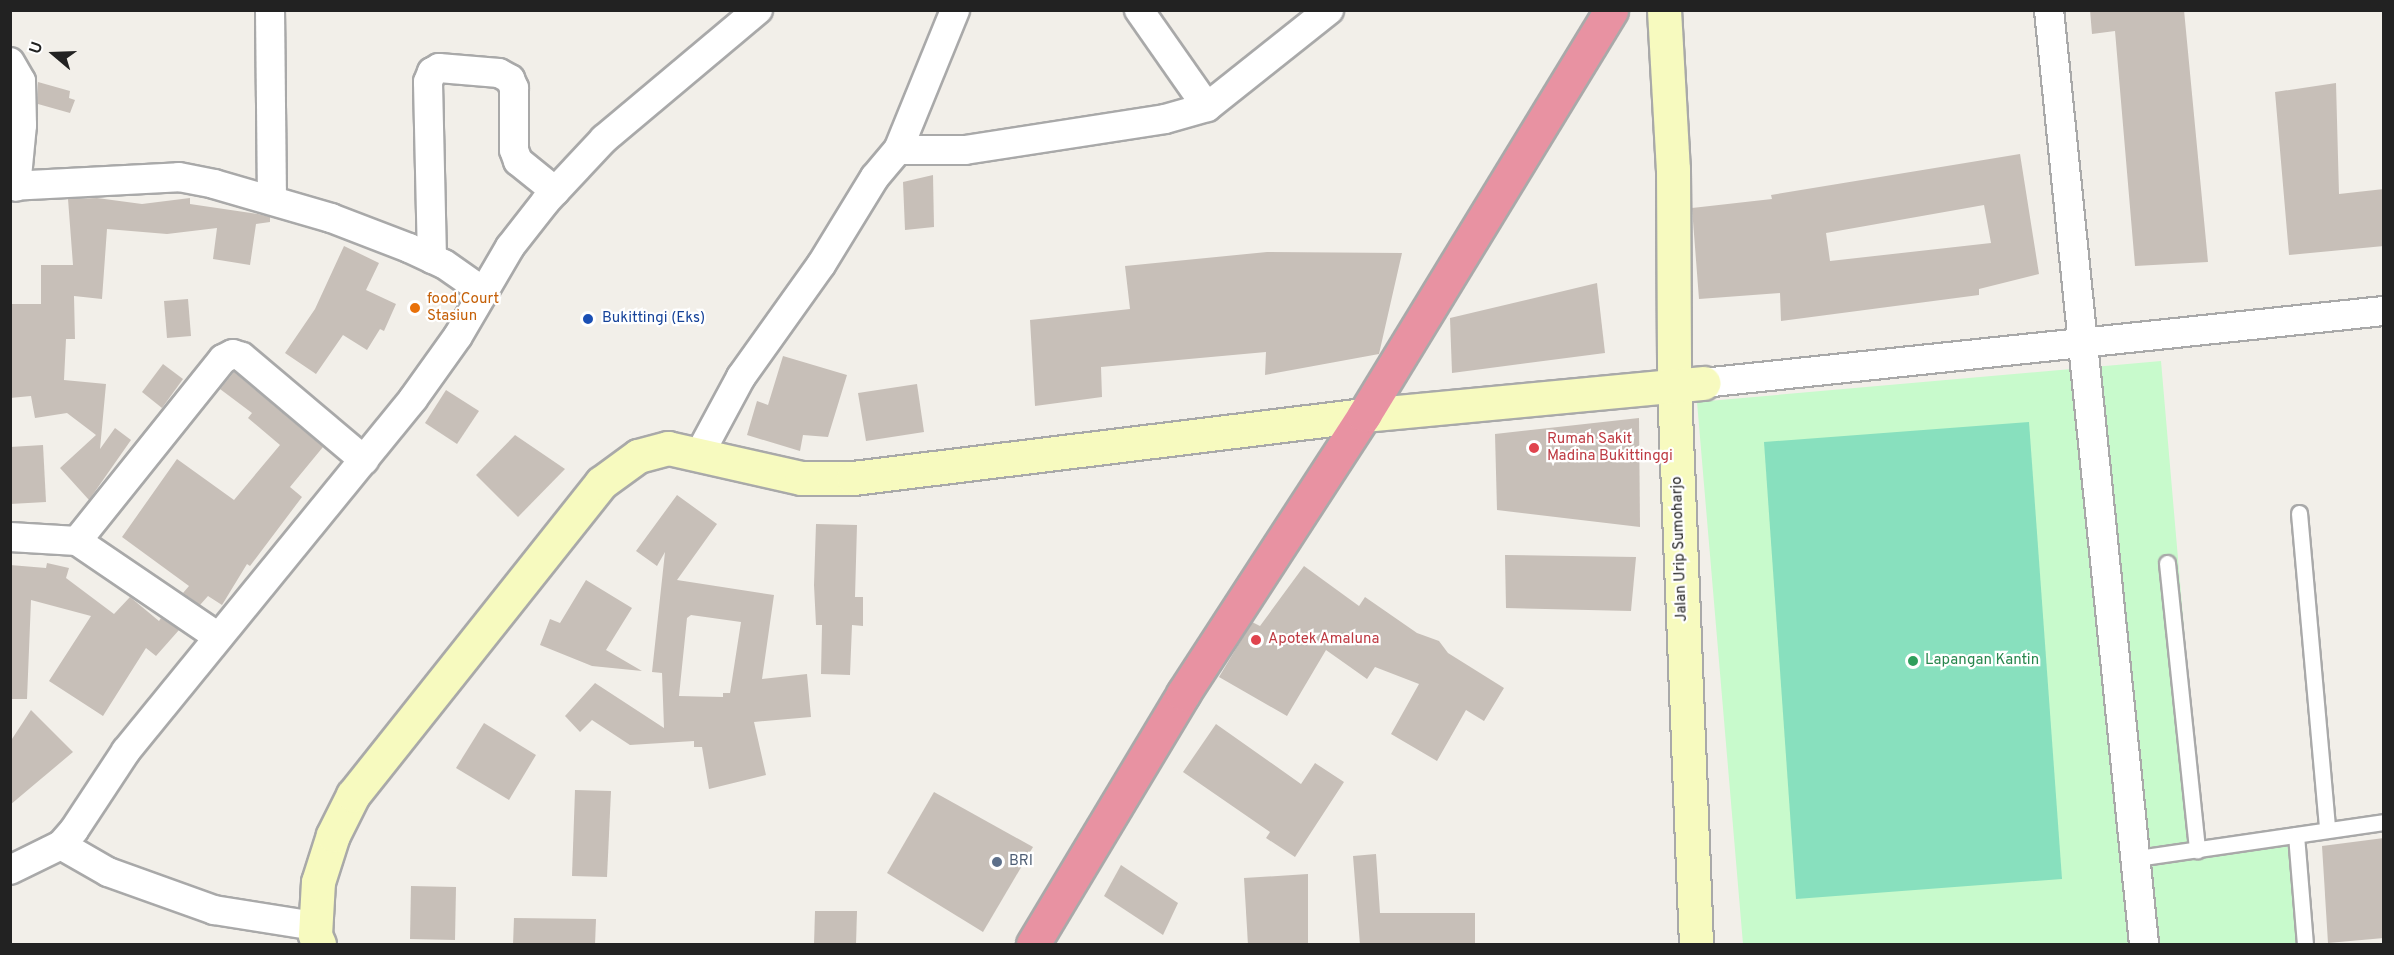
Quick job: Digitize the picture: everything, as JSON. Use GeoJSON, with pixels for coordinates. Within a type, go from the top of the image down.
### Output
{"type":"FeatureCollection","features":[{"type":"Feature","properties":{"kind":"highway"},"geometry":{"type":"LineString","coordinates":[[1034,945],[1183,694],[1364,415],[1611,10]]}},
{"type":"Feature","properties":{"kind":"street"},"geometry":{"type":"LineString","coordinates":[[270,10],[272,200]]}},
{"type":"Feature","properties":{"kind":"street"},"geometry":{"type":"LineString","coordinates":[[10,870],[61,845],[126,751],[419,390],[484,292],[510,248],[555,191],[604,139],[758,10]]}},
{"type":"Feature","properties":{"kind":"street"},"geometry":{"type":"LineString","coordinates":[[699,455],[741,377],[821,265],[875,177],[898,150],[955,10]]}},
{"type":"Feature","properties":{"kind":"street"},"geometry":{"type":"LineString","coordinates":[[1138,10],[1207,107]]}},
{"type":"Feature","properties":{"kind":"street"},"geometry":{"type":"LineString","coordinates":[[898,150],[965,150],[1166,119],[1207,107],[1329,10]]}},
{"type":"Feature","properties":{"kind":"street","name":"Jalan Urip Sumoharjo"},"geometry":{"type":"LineString","coordinates":[[1664,10],[1688,385],[1696,945]]}},
{"type":"Feature","properties":{"kind":"street"},"geometry":{"type":"LineString","coordinates":[[2049,10],[2137,858],[2144,945]]}},
{"type":"Feature","properties":{"kind":"street"},"geometry":{"type":"LineString","coordinates":[[10,62],[21,81],[22,125],[13,186],[179,177],[272,200],[331,218],[432,259],[484,292]]}},
{"type":"Feature","properties":{"kind":"street"},"geometry":{"type":"LineString","coordinates":[[432,259],[428,82],[432,72],[439,68],[499,73],[510,79],[514,88],[514,150],[525,170],[555,191]]}},
{"type":"Feature","properties":{"kind":"street"},"geometry":{"type":"LineString","coordinates":[[61,845],[108,872],[214,910],[315,938],[318,882],[333,835],[353,795],[601,483],[638,456],[668,448],[801,478],[853,478],[1364,415],[1688,385],[2084,341],[2384,311]]}},
{"type":"Feature","properties":{"kind":"street"},"geometry":{"type":"LineString","coordinates":[[77,541],[223,359],[233,354],[242,357],[364,460]]}},
{"type":"Feature","properties":{"kind":"street"},"geometry":{"type":"LineString","coordinates":[[10,537],[77,541],[218,637]]}},
{"type":"Feature","properties":{"kind":"lane"},"geometry":{"type":"LineString","coordinates":[[2299,513],[2327,830]]}},
{"type":"Feature","properties":{"kind":"lane"},"geometry":{"type":"LineString","coordinates":[[2167,563],[2197,850]]}},
{"type":"Feature","properties":{"kind":"lane"},"geometry":{"type":"LineString","coordinates":[[2137,858],[2384,822]]}},
{"type":"Feature","properties":{"kind":"lane"},"geometry":{"type":"LineString","coordinates":[[2296,835],[2305,945]]}},
{"type":"Feature","properties":{"kind":"green space"},"geometry":{"type":"Polygon","coordinates":[[[2161,361],[2203,849],[2295,842],[2303,944],[1743,944],[1697,402],[2161,361]]]}},
{"type":"Feature","properties":{"kind":"green space","name":"Lapangan Kantin"},"geometry":{"type":"Polygon","coordinates":[[[2029,422],[2062,879],[1796,899],[1764,442],[2029,422]]]}},
{"type":"Feature","properties":{"kind":"building"},"geometry":{"type":"Polygon","coordinates":[[[2090,10],[2184,10],[2208,262],[2135,266],[2115,31],[2092,34],[2090,10]]]}},
{"type":"Feature","properties":{"kind":"building"},"geometry":{"type":"Polygon","coordinates":[[[38,82],[70,91],[69,98],[75,100],[70,113],[38,104],[38,82]]]}},
{"type":"Feature","properties":{"kind":"building"},"geometry":{"type":"Polygon","coordinates":[[[2336,83],[2339,194],[2384,189],[2384,246],[2289,255],[2275,92],[2336,83]]]}},
{"type":"Feature","properties":{"kind":"building"},"geometry":{"type":"Polygon","coordinates":[[[2020,154],[2039,274],[1979,289],[1979,295],[1781,321],[1780,293],[1699,299],[1692,208],[1772,199],[1771,195],[2020,154]],[[1984,205],[1826,233],[1830,261],[1991,243],[1984,205]]]}},
{"type":"Feature","properties":{"kind":"building"},"geometry":{"type":"Polygon","coordinates":[[[933,175],[934,227],[905,230],[903,182],[933,175]]]}},
{"type":"Feature","properties":{"kind":"building"},"geometry":{"type":"Polygon","coordinates":[[[97,198],[142,204],[190,198],[190,204],[258,214],[270,217],[270,222],[256,224],[250,265],[213,259],[217,228],[167,234],[107,229],[102,299],[74,296],[75,339],[66,339],[64,380],[106,384],[100,449],[115,428],[131,440],[89,500],[60,468],[96,435],[67,413],[35,418],[31,396],[10,398],[10,304],[41,304],[41,265],[73,265],[68,199],[97,198]]]}},
{"type":"Feature","properties":{"kind":"building"},"geometry":{"type":"Polygon","coordinates":[[[344,246],[379,263],[366,290],[396,304],[384,331],[380,329],[367,350],[343,335],[316,374],[285,353],[315,309],[344,246]]]}},
{"type":"Feature","properties":{"kind":"building"},"geometry":{"type":"Polygon","coordinates":[[[1267,252],[1402,253],[1379,354],[1265,375],[1266,352],[1101,367],[1102,397],[1035,406],[1030,320],[1130,309],[1125,266],[1267,252]]]}},
{"type":"Feature","properties":{"kind":"building"},"geometry":{"type":"Polygon","coordinates":[[[1597,283],[1605,353],[1452,373],[1450,318],[1597,283]]]}},
{"type":"Feature","properties":{"kind":"building"},"geometry":{"type":"Polygon","coordinates":[[[188,299],[191,336],[167,338],[164,301],[188,299]]]}},
{"type":"Feature","properties":{"kind":"building"},"geometry":{"type":"Polygon","coordinates":[[[783,356],[847,375],[828,437],[803,435],[800,451],[747,435],[757,401],[768,405],[783,356]]]}},
{"type":"Feature","properties":{"kind":"building"},"geometry":{"type":"Polygon","coordinates":[[[163,364],[183,379],[162,408],[142,392],[163,364]]]}},
{"type":"Feature","properties":{"kind":"building"},"geometry":{"type":"Polygon","coordinates":[[[234,372],[323,447],[290,487],[302,497],[250,566],[247,564],[222,605],[208,596],[200,605],[183,593],[189,586],[122,537],[177,459],[234,500],[280,445],[248,418],[252,413],[220,389],[234,372]]]}},
{"type":"Feature","properties":{"kind":"building"},"geometry":{"type":"Polygon","coordinates":[[[917,384],[924,432],[866,441],[858,393],[917,384]]]}},
{"type":"Feature","properties":{"kind":"building"},"geometry":{"type":"Polygon","coordinates":[[[446,390],[479,411],[457,444],[425,423],[446,390]]]}},
{"type":"Feature","properties":{"kind":"building"},"geometry":{"type":"Polygon","coordinates":[[[1639,418],[1640,527],[1497,510],[1495,434],[1639,418]]]}},
{"type":"Feature","properties":{"kind":"building"},"geometry":{"type":"Polygon","coordinates":[[[515,435],[565,469],[518,517],[476,475],[515,435]]]}},
{"type":"Feature","properties":{"kind":"building"},"geometry":{"type":"Polygon","coordinates":[[[43,445],[46,502],[10,504],[10,447],[43,445]]]}},
{"type":"Feature","properties":{"kind":"building"},"geometry":{"type":"Polygon","coordinates":[[[677,495],[717,524],[677,580],[774,595],[762,679],[807,674],[811,717],[754,722],[766,775],[709,789],[702,747],[694,747],[694,741],[630,745],[592,720],[580,732],[565,716],[595,683],[664,728],[662,673],[652,672],[665,552],[657,566],[636,551],[677,495]],[[691,615],[687,618],[679,696],[723,697],[723,693],[730,693],[741,622],[691,615]]]}},
{"type":"Feature","properties":{"kind":"building"},"geometry":{"type":"Polygon","coordinates":[[[816,524],[857,525],[855,597],[863,597],[863,626],[852,625],[850,675],[821,674],[822,625],[816,625],[814,585],[816,524]]]}},
{"type":"Feature","properties":{"kind":"building"},"geometry":{"type":"Polygon","coordinates":[[[1505,555],[1636,557],[1631,611],[1506,608],[1505,555]]]}},
{"type":"Feature","properties":{"kind":"building"},"geometry":{"type":"Polygon","coordinates":[[[47,563],[69,568],[66,578],[114,614],[130,597],[159,621],[161,618],[179,630],[156,656],[146,648],[103,716],[49,681],[91,616],[31,600],[27,699],[10,699],[10,565],[46,568],[47,563]]]}},
{"type":"Feature","properties":{"kind":"building"},"geometry":{"type":"Polygon","coordinates":[[[1304,566],[1359,606],[1365,597],[1417,633],[1439,641],[1448,653],[1504,688],[1484,721],[1466,710],[1437,761],[1391,734],[1419,684],[1375,667],[1367,679],[1326,650],[1287,716],[1219,677],[1252,622],[1260,626],[1304,566]]]}},
{"type":"Feature","properties":{"kind":"building"},"geometry":{"type":"Polygon","coordinates":[[[586,580],[632,608],[606,650],[642,671],[592,666],[540,645],[550,619],[560,623],[586,580]]]}},
{"type":"Feature","properties":{"kind":"building"},"geometry":{"type":"Polygon","coordinates":[[[31,710],[73,752],[10,805],[10,742],[31,710]]]}},
{"type":"Feature","properties":{"kind":"building"},"geometry":{"type":"Polygon","coordinates":[[[484,723],[536,755],[509,800],[456,768],[484,723]]]}},
{"type":"Feature","properties":{"kind":"building"},"geometry":{"type":"Polygon","coordinates":[[[1216,724],[1301,784],[1315,763],[1344,782],[1295,857],[1266,838],[1270,832],[1183,772],[1216,724]]]}},
{"type":"Feature","properties":{"kind":"building"},"geometry":{"type":"Polygon","coordinates":[[[575,790],[611,791],[607,877],[572,876],[575,790]]]}},
{"type":"Feature","properties":{"kind":"building"},"geometry":{"type":"Polygon","coordinates":[[[934,792],[1033,847],[983,932],[887,873],[934,792]]]}},
{"type":"Feature","properties":{"kind":"building"},"geometry":{"type":"Polygon","coordinates":[[[2384,838],[2384,938],[2328,943],[2322,846],[2384,838]]]}},
{"type":"Feature","properties":{"kind":"building"},"geometry":{"type":"Polygon","coordinates":[[[1376,854],[1380,913],[1475,913],[1475,945],[1360,945],[1353,856],[1376,854]]]}},
{"type":"Feature","properties":{"kind":"building"},"geometry":{"type":"Polygon","coordinates":[[[1121,865],[1178,903],[1163,935],[1104,896],[1121,865]]]}},
{"type":"Feature","properties":{"kind":"building"},"geometry":{"type":"Polygon","coordinates":[[[1308,874],[1308,945],[1248,945],[1244,878],[1308,874]]]}},
{"type":"Feature","properties":{"kind":"building"},"geometry":{"type":"Polygon","coordinates":[[[411,886],[456,887],[455,940],[410,939],[411,886]]]}},
{"type":"Feature","properties":{"kind":"building"},"geometry":{"type":"Polygon","coordinates":[[[815,911],[857,911],[856,945],[814,945],[815,911]]]}},
{"type":"Feature","properties":{"kind":"building"},"geometry":{"type":"Polygon","coordinates":[[[514,918],[596,919],[595,945],[513,945],[514,918]]]}},
{"type":"Feature","properties":{"kind":"place","name":"food Court Stasiun"},"geometry":{"type":"Point","coordinates":[415,308]}},
{"type":"Feature","properties":{"kind":"place","name":"Bukittingi (Eks)"},"geometry":{"type":"Point","coordinates":[588,319]}},
{"type":"Feature","properties":{"kind":"place","name":"Rumah Sakit Madina Bukittinggi"},"geometry":{"type":"Point","coordinates":[1534,448]}},
{"type":"Feature","properties":{"kind":"place","name":"Apotek Amaluna"},"geometry":{"type":"Point","coordinates":[1256,640]}},
{"type":"Feature","properties":{"kind":"place","name":"Lapangan Kantin"},"geometry":{"type":"Point","coordinates":[1913,661]}},
{"type":"Feature","properties":{"kind":"place","name":"BRI"},"geometry":{"type":"Point","coordinates":[997,862]}}]}
